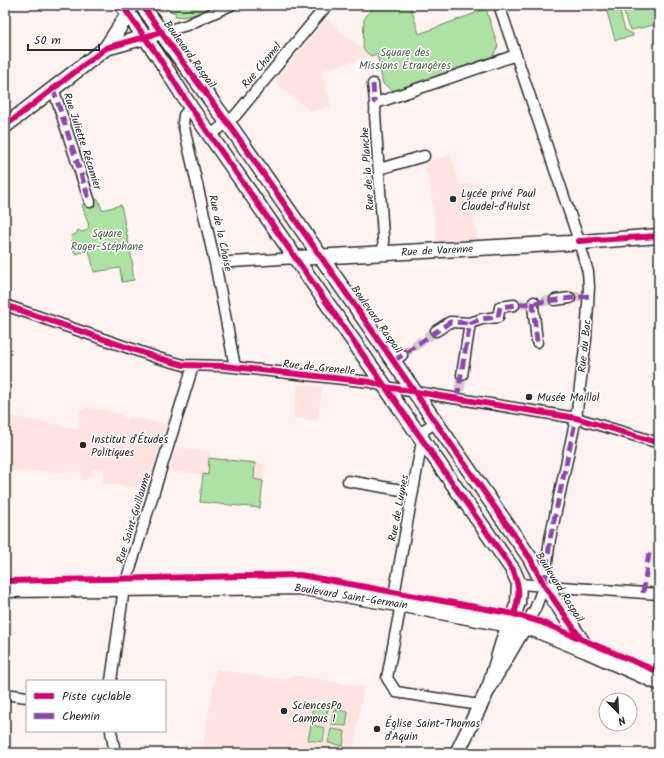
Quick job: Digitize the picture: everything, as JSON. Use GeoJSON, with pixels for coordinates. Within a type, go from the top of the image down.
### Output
{"type":"FeatureCollection","features":[{"type":"Feature","properties":{"kind":"main road","name":"Boulevard Raspail"},"geometry":{"type":"LineString","coordinates":[[142,5],[227,122],[320,256],[398,358],[415,391],[530,558],[544,585],[588,650]]}},
{"type":"Feature","properties":{"kind":"main road"},"geometry":{"type":"LineString","coordinates":[[127,8],[191,108],[513,570],[519,592],[517,625]]}},
{"type":"Feature","properties":{"kind":"main road"},"geometry":{"type":"LineString","coordinates":[[106,48],[127,8]]}},
{"type":"Feature","properties":{"kind":"main road"},"geometry":{"type":"LineString","coordinates":[[5,126],[106,48],[162,32]]}},
{"type":"Feature","properties":{"kind":"main road","name":"Rue de Varenne"},"geometry":{"type":"LineString","coordinates":[[296,258],[659,236]]}},
{"type":"Feature","properties":{"kind":"main road","name":"Boulevard Saint-Germain"},"geometry":{"type":"LineString","coordinates":[[5,589],[298,586],[536,629],[588,650],[659,682]]}},
{"type":"Feature","properties":{"kind":"main road","name":"Rue du Bac"},"geometry":{"type":"LineString","coordinates":[[460,748],[517,625]]}},
{"type":"Feature","properties":{"kind":"street"},"geometry":{"type":"LineString","coordinates":[[162,32],[187,25],[231,5]]}},
{"type":"Feature","properties":{"kind":"street","name":"Rue Chomel"},"geometry":{"type":"LineString","coordinates":[[211,136],[235,116],[326,5]]}},
{"type":"Feature","properties":{"kind":"street","name":"Rue du Bac"},"geometry":{"type":"LineString","coordinates":[[499,5],[579,241],[588,272],[580,297],[586,339],[576,418],[550,540],[544,585],[535,609],[517,625]]}},
{"type":"Feature","properties":{"kind":"street"},"geometry":{"type":"LineString","coordinates":[[376,103],[516,54]]}},
{"type":"Feature","properties":{"kind":"street","name":"Rue de la Planche"},"geometry":{"type":"LineString","coordinates":[[373,84],[374,101],[376,103],[375,114],[384,252]]}},
{"type":"Feature","properties":{"kind":"street","name":"Rue Juliette Récamier"},"geometry":{"type":"LineString","coordinates":[[54,88],[90,202]]}},
{"type":"Feature","properties":{"kind":"street","name":"Rue de la Chaise"},"geometry":{"type":"LineString","coordinates":[[191,108],[184,115],[183,123],[215,263],[235,367]]}},
{"type":"Feature","properties":{"kind":"street"},"geometry":{"type":"LineString","coordinates":[[379,169],[424,156]]}},
{"type":"Feature","properties":{"kind":"street","name":"Rue de Varenne"},"geometry":{"type":"LineString","coordinates":[[215,263],[296,258]]}},
{"type":"Feature","properties":{"kind":"street"},"geometry":{"type":"LineString","coordinates":[[555,300],[580,297]]}},
{"type":"Feature","properties":{"kind":"street"},"geometry":{"type":"LineString","coordinates":[[535,302],[533,305],[537,342]]}},
{"type":"Feature","properties":{"kind":"street","name":"Rue de Grenelle"},"geometry":{"type":"LineString","coordinates":[[5,305],[158,358],[184,365],[235,367],[329,379],[371,382],[386,387],[458,395],[576,418],[659,443]]}},
{"type":"Feature","properties":{"kind":"street"},"geometry":{"type":"LineString","coordinates":[[436,331],[450,322],[470,322],[498,316],[500,307],[514,305]]}},
{"type":"Feature","properties":{"kind":"street"},"geometry":{"type":"LineString","coordinates":[[462,375],[470,322]]}},
{"type":"Feature","properties":{"kind":"street","name":"Rue Saint-Guillaume"},"geometry":{"type":"LineString","coordinates":[[111,680],[124,588],[193,366]]}},
{"type":"Feature","properties":{"kind":"street","name":"Rue de Luynes"},"geometry":{"type":"LineString","coordinates":[[401,604],[395,591],[424,430],[436,422]]}},
{"type":"Feature","properties":{"kind":"street"},"geometry":{"type":"LineString","coordinates":[[348,481],[413,492]]}},
{"type":"Feature","properties":{"kind":"street"},"geometry":{"type":"LineString","coordinates":[[518,584],[659,594]]}},
{"type":"Feature","properties":{"kind":"street"},"geometry":{"type":"LineString","coordinates":[[401,604],[387,678],[391,686],[396,692],[479,706]]}},
{"type":"Feature","properties":{"kind":"street"},"geometry":{"type":"LineString","coordinates":[[5,694],[26,697]]}},
{"type":"Feature","properties":{"kind":"street"},"geometry":{"type":"LineString","coordinates":[[111,732],[115,753]]}},
{"type":"Feature","properties":{"kind":"street"},"geometry":{"type":"LineString","coordinates":[[450,753],[460,748]]}},
{"type":"Feature","properties":{"kind":"shaded area"},"geometry":{"type":"Polygon","coordinates":[[[326,19],[371,56],[324,70],[322,73],[331,106],[311,112],[275,82],[326,19]]]}},
{"type":"Feature","properties":{"kind":"shaded area","name":"Lycée privé Paul Claudel-d'Hulst"},"geometry":{"type":"Polygon","coordinates":[[[451,155],[460,185],[473,183],[477,240],[437,243],[431,190],[424,163],[451,155]]]}},
{"type":"Feature","properties":{"kind":"shaded area"},"geometry":{"type":"Polygon","coordinates":[[[298,384],[322,387],[318,421],[293,418],[298,384]]]}},
{"type":"Feature","properties":{"kind":"shaded area","name":"Institut d'Études Politiques"},"geometry":{"type":"Polygon","coordinates":[[[86,407],[121,414],[120,418],[127,419],[128,416],[168,425],[147,489],[103,484],[104,470],[92,469],[91,477],[87,480],[81,480],[81,472],[7,471],[5,469],[5,415],[79,429],[80,409],[84,410],[86,407]]]}},
{"type":"Feature","properties":{"kind":"shaded area"},"geometry":{"type":"Polygon","coordinates":[[[177,447],[210,452],[209,458],[213,459],[265,464],[263,481],[169,471],[177,447]]]}},
{"type":"Feature","properties":{"kind":"shaded area","name":"SciencesPo Campus 1"},"geometry":{"type":"Polygon","coordinates":[[[216,669],[284,680],[295,675],[364,687],[353,750],[357,751],[357,753],[202,753],[216,669]]]}},
{"type":"Feature","properties":{"kind":"green space"},"geometry":{"type":"Polygon","coordinates":[[[165,5],[215,5],[196,14],[180,17],[175,16],[176,13],[170,11],[165,5]]]}},
{"type":"Feature","properties":{"kind":"green space","name":"Square des Missions Étrangères"},"geometry":{"type":"Polygon","coordinates":[[[375,5],[410,5],[419,34],[486,9],[498,46],[493,56],[394,91],[383,84],[377,54],[371,56],[363,49],[364,19],[375,5]]]}},
{"type":"Feature","properties":{"kind":"green space"},"geometry":{"type":"Polygon","coordinates":[[[605,5],[618,5],[625,30],[633,34],[633,36],[615,40],[605,5]]]}},
{"type":"Feature","properties":{"kind":"green space"},"geometry":{"type":"Polygon","coordinates":[[[622,5],[659,5],[659,24],[631,30],[628,27],[622,5]]]}},
{"type":"Feature","properties":{"kind":"green space","name":"Square Roger-Stéphane"},"geometry":{"type":"Polygon","coordinates":[[[98,199],[102,210],[121,205],[133,265],[134,280],[122,282],[120,268],[94,272],[90,253],[86,251],[77,254],[74,252],[71,236],[76,234],[78,230],[82,232],[87,230],[89,226],[82,205],[98,199]]]}},
{"type":"Feature","properties":{"kind":"green space"},"geometry":{"type":"Polygon","coordinates":[[[209,458],[255,463],[254,479],[263,481],[260,508],[200,502],[203,474],[208,475],[209,458]]]}},
{"type":"Feature","properties":{"kind":"green space"},"geometry":{"type":"Polygon","coordinates":[[[313,706],[328,708],[326,723],[311,720],[313,706]]]}},
{"type":"Feature","properties":{"kind":"green space"},"geometry":{"type":"Polygon","coordinates":[[[334,709],[348,712],[346,726],[331,724],[334,709]]]}},
{"type":"Feature","properties":{"kind":"green space"},"geometry":{"type":"Polygon","coordinates":[[[311,725],[325,728],[323,742],[308,740],[311,725]]]}},
{"type":"Feature","properties":{"kind":"green space"},"geometry":{"type":"Polygon","coordinates":[[[331,729],[345,731],[343,746],[328,743],[331,729]]]}},
{"type":"Feature","properties":{"kind":"tunnel"},"geometry":{"type":"LineString","coordinates":[[570,298],[580,297]]}},
{"type":"Feature","properties":{"kind":"tunnel"},"geometry":{"type":"LineString","coordinates":[[542,301],[555,300]]}},
{"type":"Feature","properties":{"kind":"tunnel"},"geometry":{"type":"LineString","coordinates":[[514,305],[530,303]]}},
{"type":"Feature","properties":{"kind":"tunnel"},"geometry":{"type":"LineString","coordinates":[[402,355],[436,331]]}},
{"type":"Feature","properties":{"kind":"tunnel"},"geometry":{"type":"LineString","coordinates":[[459,391],[462,375]]}},
{"type":"Feature","properties":{"kind":"marked path"},"geometry":{"type":"LineString","coordinates":[[373,84],[374,101],[376,103]]}},
{"type":"Feature","properties":{"kind":"marked path"},"geometry":{"type":"LineString","coordinates":[[53,88],[90,202]]}},
{"type":"Feature","properties":{"kind":"marked path"},"geometry":{"type":"LineString","coordinates":[[457,398],[470,323],[482,319],[498,317],[500,307],[589,296]]}},
{"type":"Feature","properties":{"kind":"marked path"},"geometry":{"type":"LineString","coordinates":[[534,302],[533,305],[537,342]]}},
{"type":"Feature","properties":{"kind":"marked path"},"geometry":{"type":"LineString","coordinates":[[394,361],[450,322],[470,323]]}},
{"type":"Feature","properties":{"kind":"marked path"},"geometry":{"type":"LineString","coordinates":[[545,583],[550,539],[576,418]]}},
{"type":"Feature","properties":{"kind":"marked path"},"geometry":{"type":"LineString","coordinates":[[643,593],[649,553]]}},
{"type":"Feature","properties":{"kind":"cycle path"},"geometry":{"type":"LineString","coordinates":[[122,5],[156,53],[191,108],[513,570],[517,582],[518,592],[514,614]]}},
{"type":"Feature","properties":{"kind":"cycle path"},"geometry":{"type":"LineString","coordinates":[[142,5],[235,133],[530,558],[544,585],[581,639]]}},
{"type":"Feature","properties":{"kind":"cycle path"},"geometry":{"type":"LineString","coordinates":[[5,126],[106,48],[162,32]]}},
{"type":"Feature","properties":{"kind":"cycle path"},"geometry":{"type":"LineString","coordinates":[[579,241],[659,236]]}},
{"type":"Feature","properties":{"kind":"cycle path"},"geometry":{"type":"LineString","coordinates":[[5,305],[158,358],[184,365],[224,366],[371,382],[386,387],[576,418],[659,443]]}},
{"type":"Feature","properties":{"kind":"cycle path"},"geometry":{"type":"LineString","coordinates":[[5,581],[300,575],[514,614],[541,622],[659,672]]}},
{"type":"Feature","properties":{"kind":"place","name":"Lycée privé Paul Claudel-d'Hulst"},"geometry":{"type":"Point","coordinates":[453,199]}},
{"type":"Feature","properties":{"kind":"place","name":"Musée Maillol"},"geometry":{"type":"Point","coordinates":[529,397]}},
{"type":"Feature","properties":{"kind":"place","name":"Institut d'Études Politiques"},"geometry":{"type":"Point","coordinates":[83,445]}},
{"type":"Feature","properties":{"kind":"place","name":"SciencesPo Campus 1"},"geometry":{"type":"Point","coordinates":[284,711]}},
{"type":"Feature","properties":{"kind":"place","name":"Église Saint-Thomas d'Aquin"},"geometry":{"type":"Point","coordinates":[377,729]}}]}
